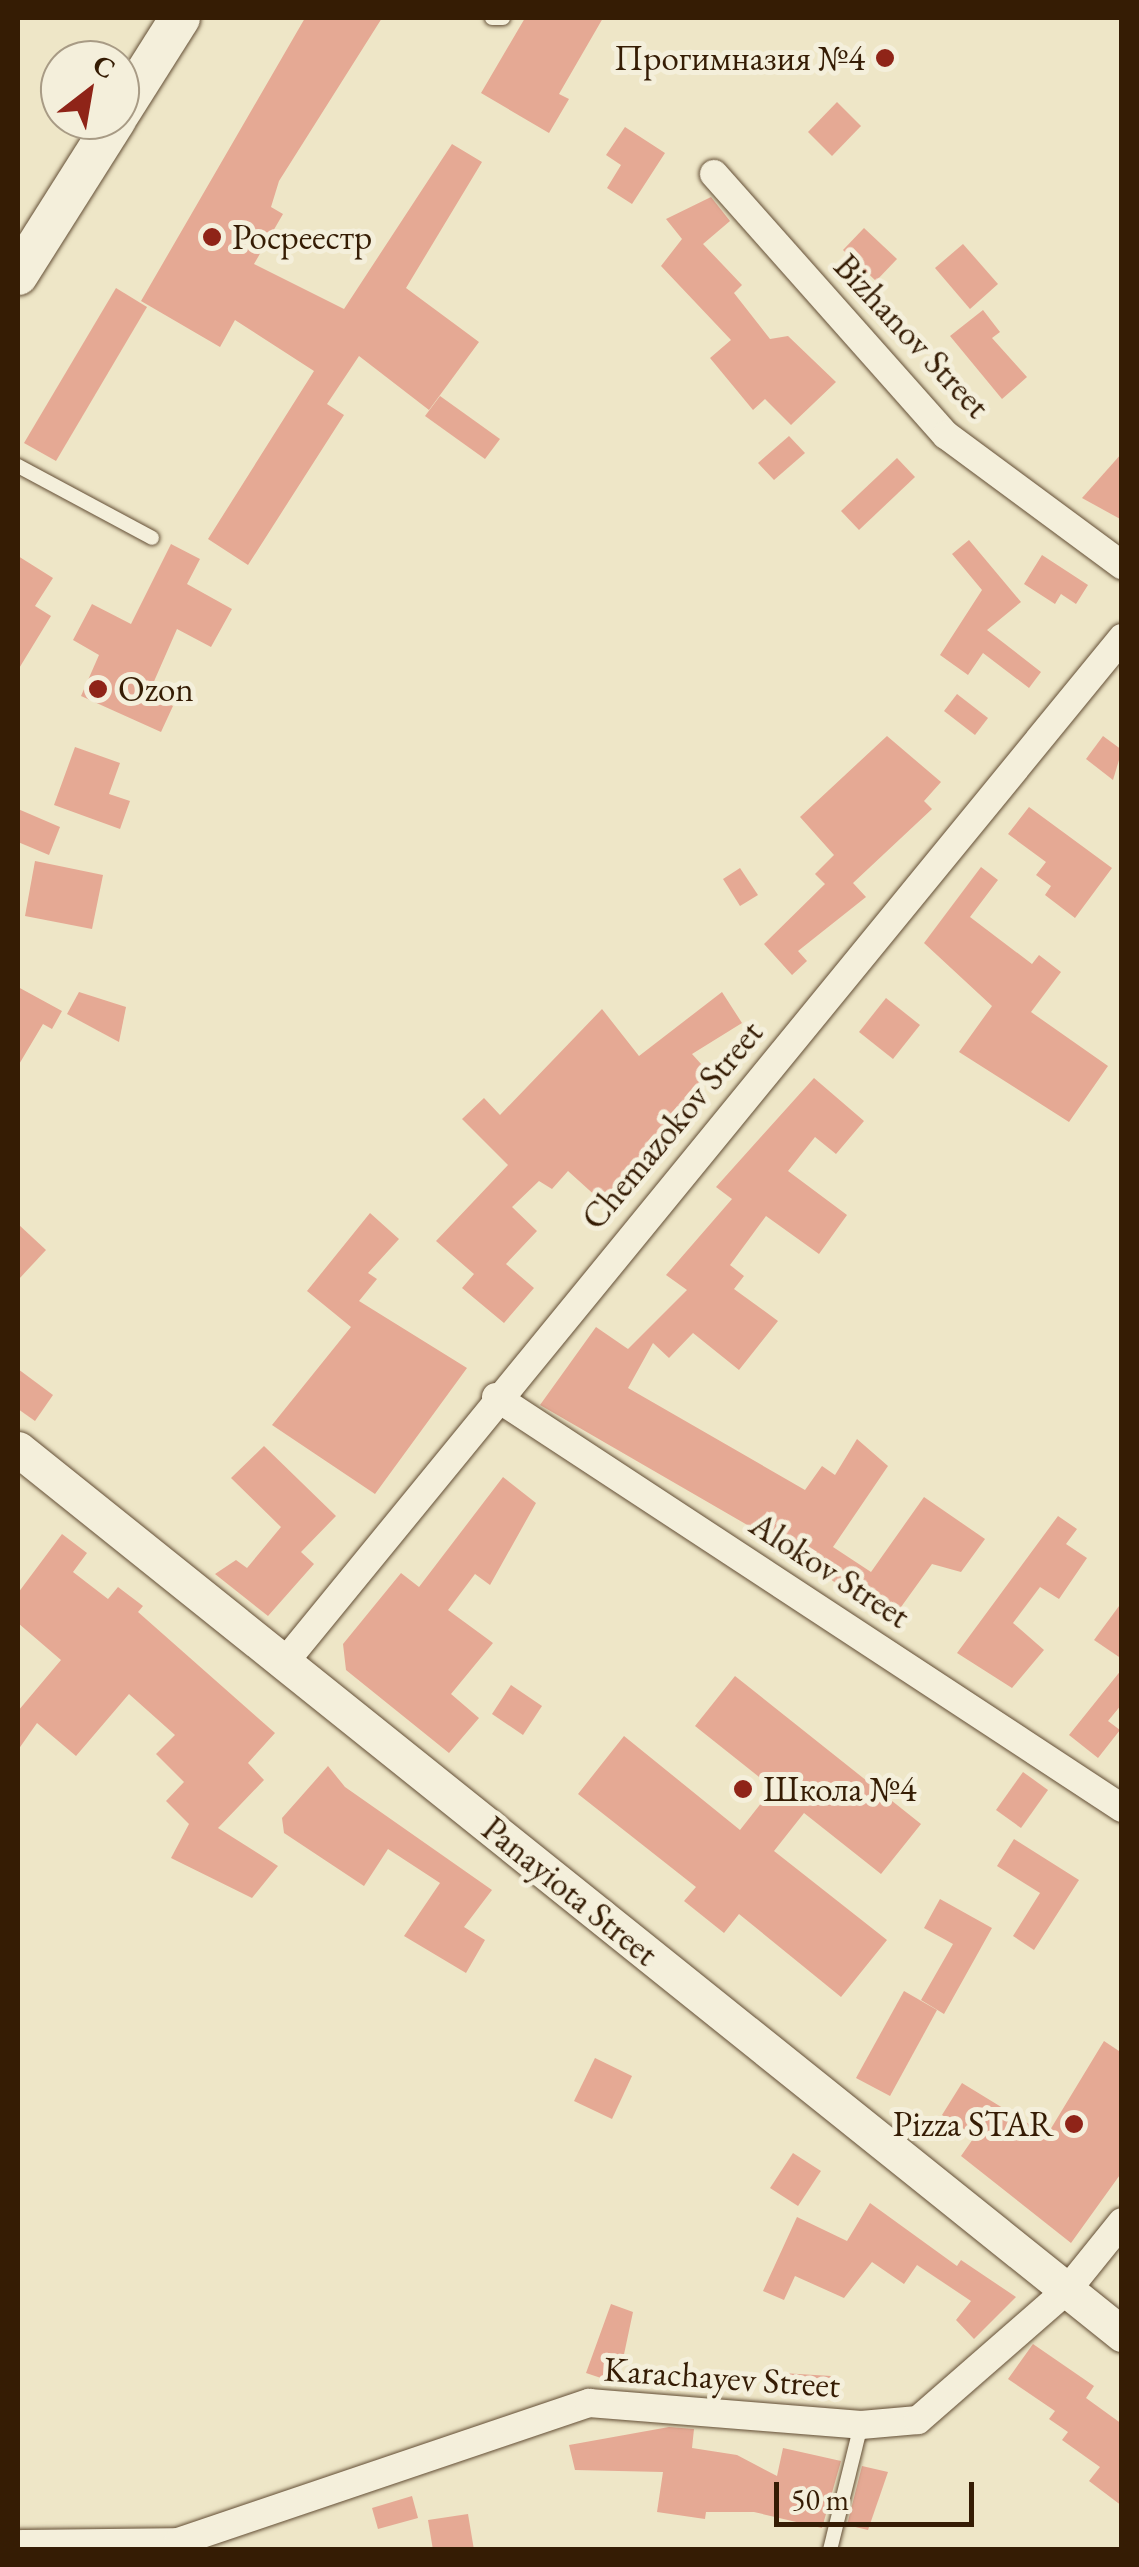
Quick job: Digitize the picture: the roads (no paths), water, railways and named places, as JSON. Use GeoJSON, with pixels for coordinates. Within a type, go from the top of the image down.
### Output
{"type":"FeatureCollection","features":[{"type":"Feature","properties":{"kind":"main road"},"geometry":{"type":"LineString","coordinates":[[140,81],[180,18]]}},
{"type":"Feature","properties":{"kind":"main road"},"geometry":{"type":"LineString","coordinates":[[18,276],[103,140]]}},
{"type":"Feature","properties":{"kind":"street","name":"Bizhanov Street"},"geometry":{"type":"LineString","coordinates":[[714,174],[946,435],[1122,565]]}},
{"type":"Feature","properties":{"kind":"street","name":"Chemazokov Street"},"geometry":{"type":"LineString","coordinates":[[284,1663],[496,1397],[1122,638]]}},
{"type":"Feature","properties":{"kind":"street","name":"Alokov Street"},"geometry":{"type":"LineString","coordinates":[[496,1397],[1122,1808]]}},
{"type":"Feature","properties":{"kind":"street","name":"Panayiota Street"},"geometry":{"type":"LineString","coordinates":[[18,1450],[1122,2334]]}},
{"type":"Feature","properties":{"kind":"street","name":"Karachayev Street"},"geometry":{"type":"LineString","coordinates":[[18,2544],[178,2542],[588,2403],[862,2425],[918,2420],[1068,2289],[1122,2222]]}},
{"type":"Feature","properties":{"kind":"lane"},"geometry":{"type":"LineString","coordinates":[[492,18],[503,18]]}},
{"type":"Feature","properties":{"kind":"lane"},"geometry":{"type":"LineString","coordinates":[[18,466],[152,538]]}},
{"type":"Feature","properties":{"kind":"lane"},"geometry":{"type":"LineString","coordinates":[[830,2550],[862,2425]]}},
{"type":"Feature","properties":{"kind":"place","name":"Прогимназия №4"},"geometry":{"type":"Point","coordinates":[885,58]}},
{"type":"Feature","properties":{"kind":"place","name":"Росреестр"},"geometry":{"type":"Point","coordinates":[212,237]}},
{"type":"Feature","properties":{"kind":"place","name":"Ozon"},"geometry":{"type":"Point","coordinates":[98,689]}},
{"type":"Feature","properties":{"kind":"place","name":"Школа №4"},"geometry":{"type":"Point","coordinates":[743,1789]}},
{"type":"Feature","properties":{"kind":"place","name":"Pizza STAR"},"geometry":{"type":"Point","coordinates":[1074,2124]}}]}
